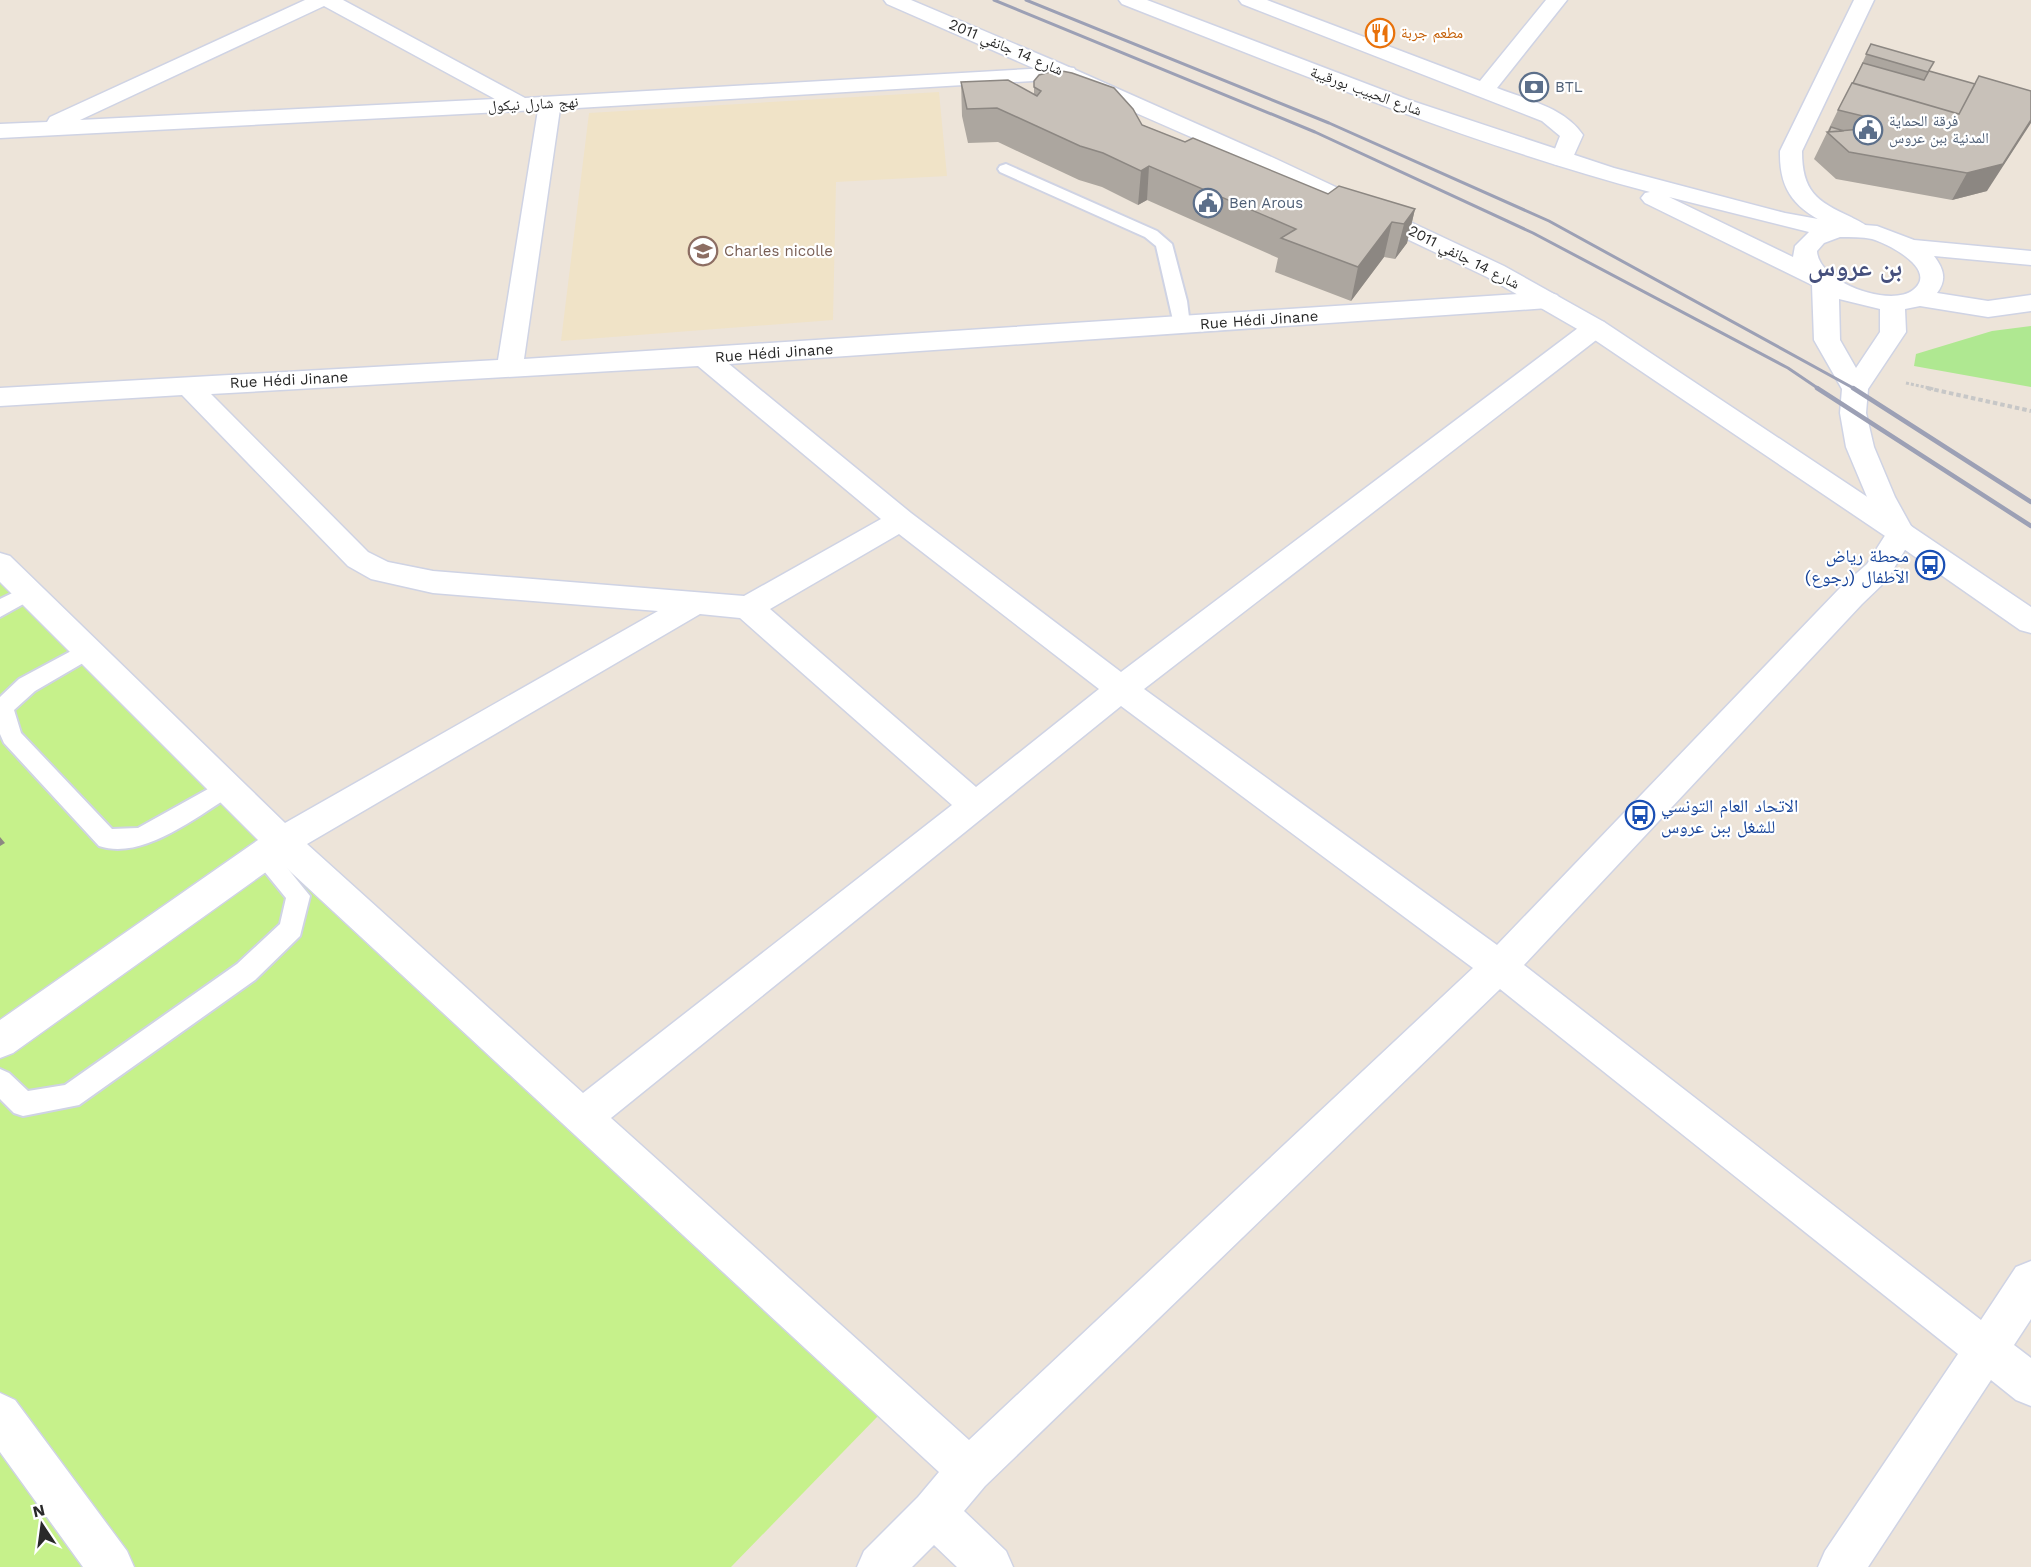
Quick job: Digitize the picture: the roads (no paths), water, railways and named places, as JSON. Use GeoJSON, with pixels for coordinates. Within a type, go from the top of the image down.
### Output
{"type":"FeatureCollection","features":[{"type":"Feature","properties":{"kind":"street"},"geometry":{"type":"LineString","coordinates":[[44,129],[321,0]]}},
{"type":"Feature","properties":{"kind":"street"},"geometry":{"type":"LineString","coordinates":[[328,0],[522,105]]}},
{"type":"Feature","properties":{"kind":"street","name":"شارع 14 جانفي 2011"},"geometry":{"type":"LineString","coordinates":[[894,0],[1159,112],[1390,219],[1548,300],[1595,328],[2031,622]]}},
{"type":"Feature","properties":{"kind":"street","name":"شارع الحبيب بورقيبة"},"geometry":{"type":"LineString","coordinates":[[1128,0],[1401,105],[1606,173],[1784,220],[1849,230]]}},
{"type":"Feature","properties":{"kind":"street"},"geometry":{"type":"LineString","coordinates":[[1249,0],[1550,116],[1572,135],[1563,159]]}},
{"type":"Feature","properties":{"kind":"street"},"geometry":{"type":"LineString","coordinates":[[1484,90],[1557,0]]}},
{"type":"Feature","properties":{"kind":"street"},"geometry":{"type":"LineString","coordinates":[[1849,230],[1815,209],[1792,183],[1789,168],[1791,151],[1864,0]]}},
{"type":"Feature","properties":{"kind":"street","name":"نهج شارل نيكول"},"geometry":{"type":"LineString","coordinates":[[0,131],[522,105],[1066,73]]}},
{"type":"Feature","properties":{"kind":"street"},"geometry":{"type":"LineString","coordinates":[[510,368],[550,103]]}},
{"type":"Feature","properties":{"kind":"street","name":"شارع الحبيب بورقيبة"},"geometry":{"type":"LineString","coordinates":[[1606,173],[1723,234],[1859,298],[1892,302],[1919,298],[1988,309],[2031,303]]}},
{"type":"Feature","properties":{"kind":"street"},"geometry":{"type":"LineString","coordinates":[[1860,382],[1827,340],[1823,282],[1809,268],[1804,257],[1806,247],[1813,239],[1824,233],[1849,230],[1886,236],[1910,248],[1923,258],[1931,269],[1932,280],[1928,290],[1919,298]]}},
{"type":"Feature","properties":{"kind":"street"},"geometry":{"type":"LineString","coordinates":[[1910,248],[2031,258]]}},
{"type":"Feature","properties":{"kind":"street","name":"Rue Hédi Jinane"},"geometry":{"type":"LineString","coordinates":[[0,397],[704,357],[1548,300]]}},
{"type":"Feature","properties":{"kind":"street"},"geometry":{"type":"LineString","coordinates":[[880,1567],[934,1513],[969,1470],[1499,967],[1851,596],[1877,572],[1901,533],[1881,497],[1860,447],[1853,413],[1860,382],[1893,332],[1892,302]]}},
{"type":"Feature","properties":{"kind":"street"},"geometry":{"type":"LineString","coordinates":[[582,1117],[1121,689],[1595,328]]}},
{"type":"Feature","properties":{"kind":"street"},"geometry":{"type":"LineString","coordinates":[[704,357],[901,520],[1121,689],[1499,967],[2031,1385]]}},
{"type":"Feature","properties":{"kind":"street"},"geometry":{"type":"LineString","coordinates":[[188,386],[358,559],[381,571],[433,582],[748,607],[901,520]]}},
{"type":"Feature","properties":{"kind":"street"},"geometry":{"type":"LineString","coordinates":[[0,564],[14,600],[88,650],[226,788],[272,849],[582,1117],[969,1470]]}},
{"type":"Feature","properties":{"kind":"street"},"geometry":{"type":"LineString","coordinates":[[0,1041],[272,849],[696,603]]}},
{"type":"Feature","properties":{"kind":"street"},"geometry":{"type":"LineString","coordinates":[[748,607],[975,806]]}},
{"type":"Feature","properties":{"kind":"street"},"geometry":{"type":"LineString","coordinates":[[1841,1567],[2031,1282]]}},
{"type":"Feature","properties":{"kind":"street"},"geometry":{"type":"LineString","coordinates":[[0,1415],[111,1567]]}},
{"type":"Feature","properties":{"kind":"street"},"geometry":{"type":"LineString","coordinates":[[934,1513],[990,1567]]}},
{"type":"Feature","properties":{"kind":"lane"},"geometry":{"type":"LineString","coordinates":[[1006,169],[1151,234],[1164,244],[1178,301],[1181,325]]}},
{"type":"Feature","properties":{"kind":"lane"},"geometry":{"type":"LineString","coordinates":[[88,650],[27,685],[2,708],[12,737],[107,839],[142,837],[226,788]]}},
{"type":"Feature","properties":{"kind":"lane"},"geometry":{"type":"LineString","coordinates":[[0,1081],[23,1104],[70,1096],[246,972],[291,929],[298,896],[272,849]]}},
{"type":"Feature","properties":{"kind":"railway"},"geometry":{"type":"LineString","coordinates":[[994,0],[1315,132],[1533,233],[1788,368],[1819,389]]}},
{"type":"Feature","properties":{"kind":"railway"},"geometry":{"type":"LineString","coordinates":[[1026,0],[1329,123],[1549,221],[1855,389]]}},
{"type":"Feature","properties":{"kind":"railway"},"geometry":{"type":"LineString","coordinates":[[1817,388],[2031,526]]}},
{"type":"Feature","properties":{"kind":"railway"},"geometry":{"type":"LineString","coordinates":[[1853,388],[2031,502]]}},
{"type":"Feature","properties":{"kind":"place","name":"مطعم جربة"},"geometry":{"type":"Point","coordinates":[1380,33]}},
{"type":"Feature","properties":{"kind":"place","name":"BTL"},"geometry":{"type":"Point","coordinates":[1534,87]}},
{"type":"Feature","properties":{"kind":"place","name":"فرقة الحماية المدنية ببن عروس"},"geometry":{"type":"Point","coordinates":[1868,130]}},
{"type":"Feature","properties":{"kind":"place","name":"Ben Arous"},"geometry":{"type":"Point","coordinates":[1208,203]}},
{"type":"Feature","properties":{"kind":"place","name":"Charles nicolle"},"geometry":{"type":"Point","coordinates":[703,251]}},
{"type":"Feature","properties":{"kind":"place","name":"محطة رياض الآطفال (رجوع)"},"geometry":{"type":"Point","coordinates":[1930,565]}},
{"type":"Feature","properties":{"kind":"place","name":"الاتحاد العام التونسي للشغل ببن عروس"},"geometry":{"type":"Point","coordinates":[1640,815]}},
{"type":"Feature","properties":{"kind":"district","name":"بن عروس"},"geometry":{"type":"Point","coordinates":[1855,267]}}]}
